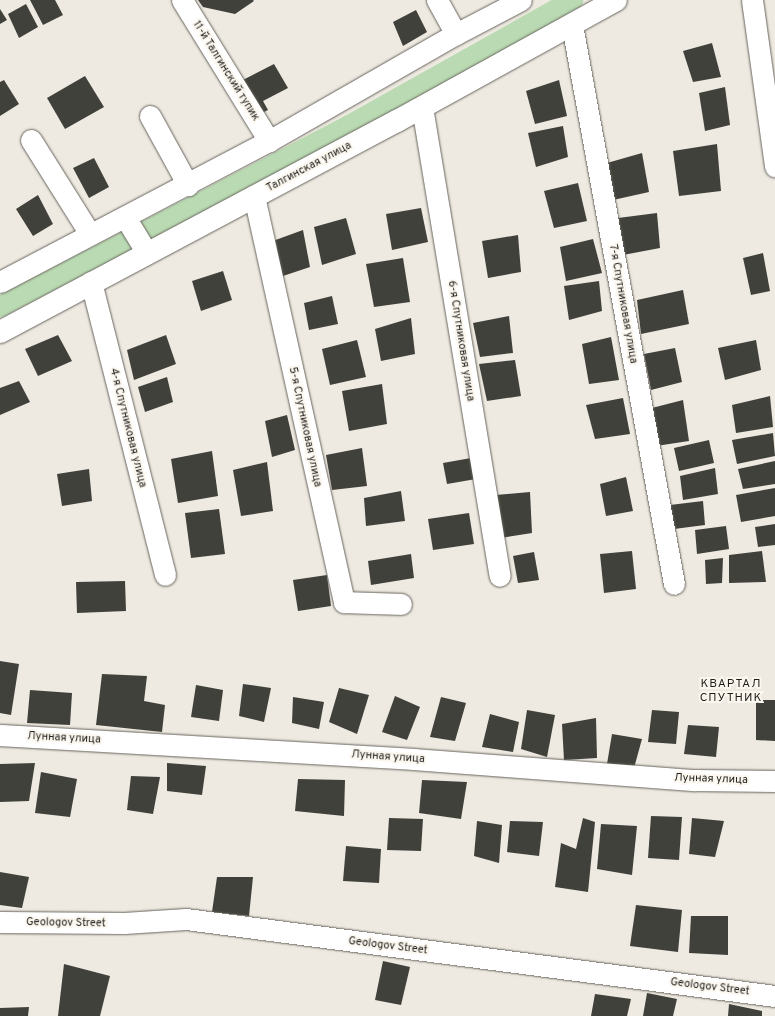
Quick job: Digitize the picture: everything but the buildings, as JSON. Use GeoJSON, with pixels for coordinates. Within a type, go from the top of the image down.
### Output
{"type":"FeatureCollection","features":[{"type":"Feature","properties":{"kind":"street","name":"11-й Талгинский тупик"},"geometry":{"type":"LineString","coordinates":[[182,0],[269,141]]}},
{"type":"Feature","properties":{"kind":"street"},"geometry":{"type":"LineString","coordinates":[[437,0],[456,34]]}},
{"type":"Feature","properties":{"kind":"street"},"geometry":{"type":"LineString","coordinates":[[0,282],[90,234],[127,221],[456,34],[521,0]]}},
{"type":"Feature","properties":{"kind":"street","name":"Талгинская улица"},"geometry":{"type":"LineString","coordinates":[[0,332],[146,250],[254,196],[422,107],[616,0]]}},
{"type":"Feature","properties":{"kind":"street"},"geometry":{"type":"LineString","coordinates":[[752,0],[775,166]]}},
{"type":"Feature","properties":{"kind":"street","name":"7-я Спутниковая улица"},"geometry":{"type":"LineString","coordinates":[[572,25],[674,584]]}},
{"type":"Feature","properties":{"kind":"street","name":"6-я Спутниковая улица"},"geometry":{"type":"LineString","coordinates":[[422,107],[500,576]]}},
{"type":"Feature","properties":{"kind":"street"},"geometry":{"type":"LineString","coordinates":[[150,116],[188,185]]}},
{"type":"Feature","properties":{"kind":"street"},"geometry":{"type":"LineString","coordinates":[[31,140],[90,234]]}},
{"type":"Feature","properties":{"kind":"street","name":"5-я Спутниковая улица"},"geometry":{"type":"LineString","coordinates":[[254,196],[344,602],[401,604]]}},
{"type":"Feature","properties":{"kind":"street"},"geometry":{"type":"LineString","coordinates":[[127,221],[146,250]]}},
{"type":"Feature","properties":{"kind":"street","name":"4-я Спутниковая улица"},"geometry":{"type":"LineString","coordinates":[[91,282],[165,575]]}},
{"type":"Feature","properties":{"kind":"street","name":"Лунная улица"},"geometry":{"type":"LineString","coordinates":[[0,735],[413,758],[695,780],[775,781]]}},
{"type":"Feature","properties":{"kind":"street","name":"Geologov Street"},"geometry":{"type":"LineString","coordinates":[[0,922],[124,924],[186,919],[775,996]]}},
{"type":"Feature","properties":{"kind":"waterway"},"geometry":{"type":"LineString","coordinates":[[0,306],[349,125],[572,0]]}},
{"type":"Feature","properties":{"kind":"district","name":"КВАРТАЛ СПУТНИК"},"geometry":{"type":"Point","coordinates":[731,692]}}]}
